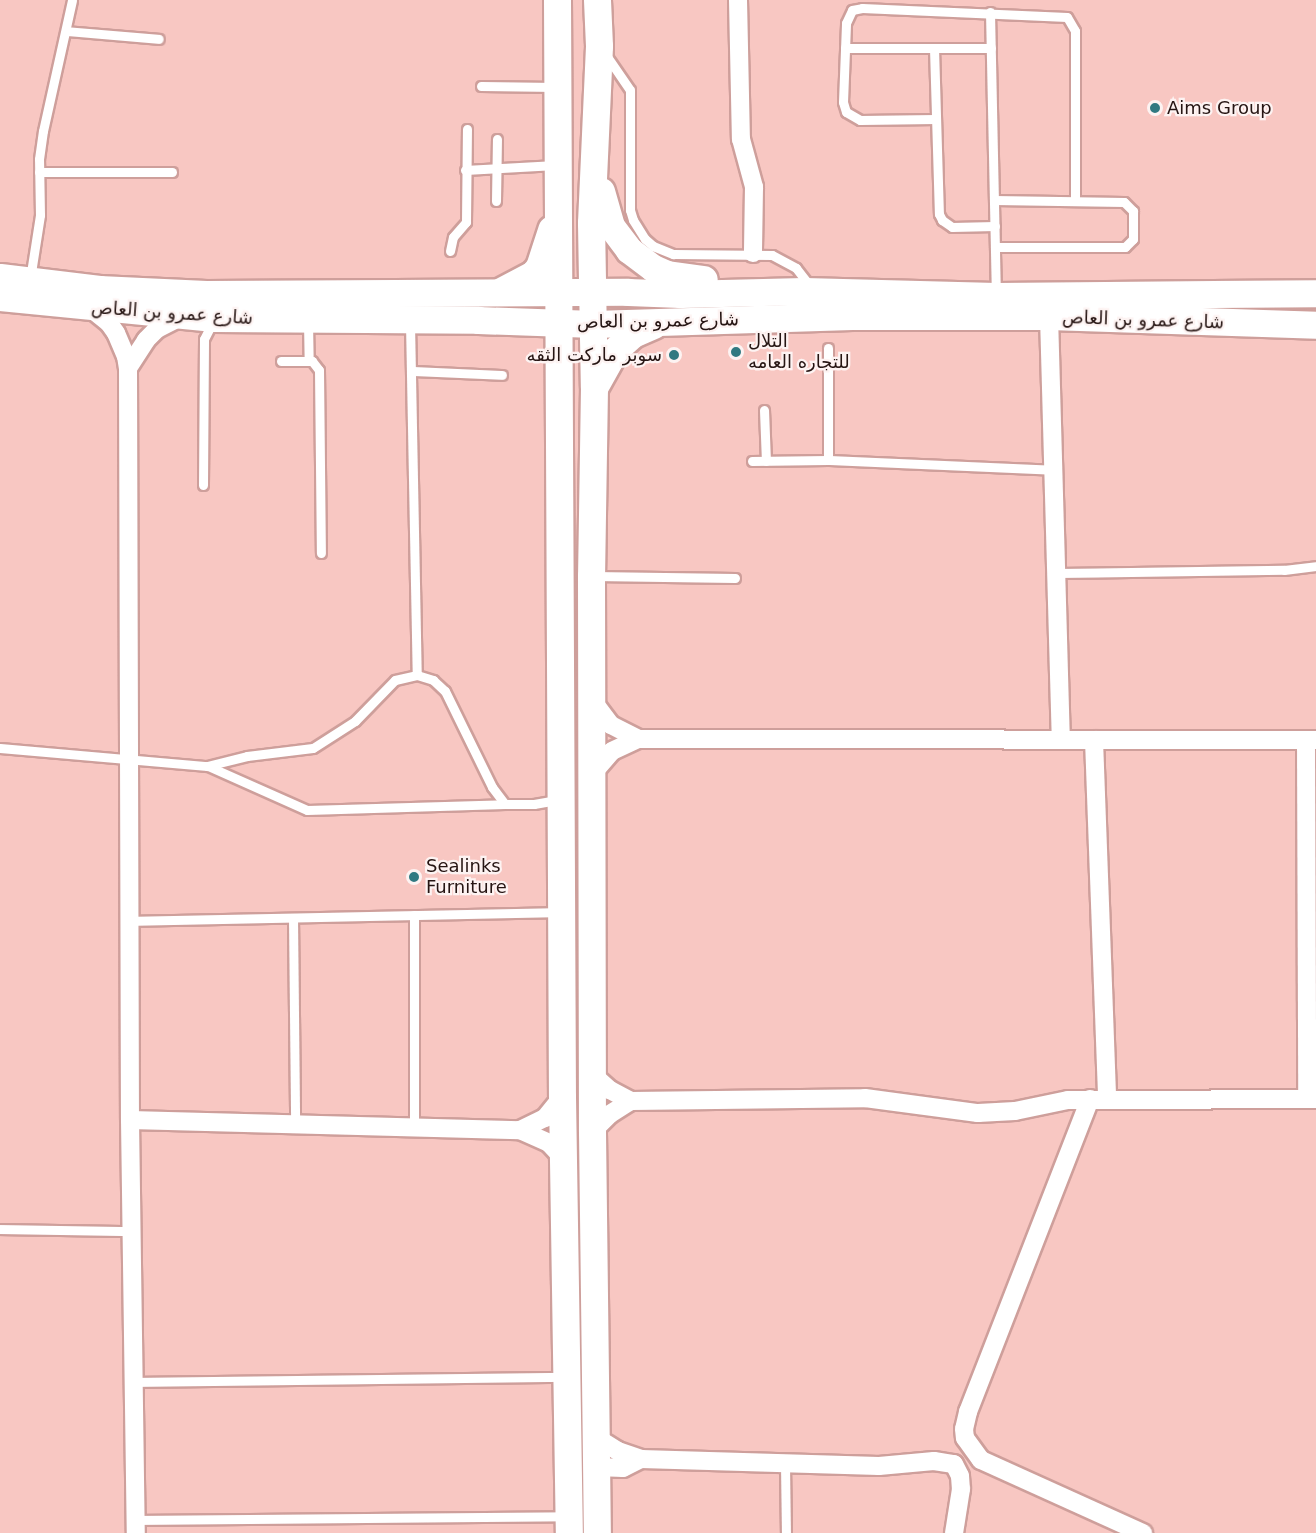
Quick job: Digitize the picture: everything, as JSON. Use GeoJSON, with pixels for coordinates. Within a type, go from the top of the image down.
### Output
{"type":"FeatureCollection","features":[{"type":"Feature","properties":{"kind":"main road"},"geometry":{"type":"LineString","coordinates":[[558,0],[562,1097],[567,1377],[574,1527]]}},
{"type":"Feature","properties":{"kind":"main road"},"geometry":{"type":"LineString","coordinates":[[597,0],[599,46],[592,201],[594,387],[591,576],[592,1132],[597,1533]]}},
{"type":"Feature","properties":{"kind":"main road"},"geometry":{"type":"LineString","coordinates":[[597,85],[602,102],[601,197],[611,226],[629,250],[653,268],[682,278],[752,280],[804,291]]}},
{"type":"Feature","properties":{"kind":"main road"},"geometry":{"type":"LineString","coordinates":[[497,292],[532,274],[539,267],[558,196]]}},
{"type":"Feature","properties":{"kind":"main road","name":"شارع عمرو بن العاص"},"geometry":{"type":"LineString","coordinates":[[0,277],[127,291],[206,294],[497,292],[680,294],[804,291],[996,296],[1316,292]]}},
{"type":"Feature","properties":{"kind":"main road","name":"شارع عمرو بن العاص"},"geometry":{"type":"LineString","coordinates":[[0,297],[214,318],[500,320],[594,324],[852,316],[1049,316],[1316,325]]}},
{"type":"Feature","properties":{"kind":"main road"},"geometry":{"type":"LineString","coordinates":[[500,320],[526,330],[539,339],[552,355],[559,373]]}},
{"type":"Feature","properties":{"kind":"main road"},"geometry":{"type":"LineString","coordinates":[[594,387],[606,363],[625,340],[661,321]]}},
{"type":"Feature","properties":{"kind":"main road"},"geometry":{"type":"LineString","coordinates":[[567,1377],[576,1395],[582,1451],[597,1467]]}},
{"type":"Feature","properties":{"kind":"street"},"geometry":{"type":"LineString","coordinates":[[738,0],[741,139],[754,180],[753,253]]}},
{"type":"Feature","properties":{"kind":"street"},"geometry":{"type":"LineString","coordinates":[[89,307],[109,323],[116,333],[126,356],[128,368],[130,1120],[136,1527]]}},
{"type":"Feature","properties":{"kind":"street"},"geometry":{"type":"LineString","coordinates":[[128,368],[141,347],[157,329],[171,320],[185,316]]}},
{"type":"Feature","properties":{"kind":"street"},"geometry":{"type":"LineString","coordinates":[[1049,316],[1061,740]]}},
{"type":"Feature","properties":{"kind":"street"},"geometry":{"type":"LineString","coordinates":[[592,700],[611,725],[638,739]]}},
{"type":"Feature","properties":{"kind":"street"},"geometry":{"type":"LineString","coordinates":[[592,1074],[610,1090],[631,1101],[865,1098],[978,1113],[1015,1111],[1059,1101],[1099,1099],[1312,1099],[1311,740],[638,739],[612,751],[593,773]]}},
{"type":"Feature","properties":{"kind":"street"},"geometry":{"type":"LineString","coordinates":[[1094,740],[1099,1099],[968,1412],[964,1429],[971,1448],[981,1460],[1143,1533]]}},
{"type":"Feature","properties":{"kind":"street"},"geometry":{"type":"LineString","coordinates":[[520,1130],[545,1118],[562,1097]]}},
{"type":"Feature","properties":{"kind":"street"},"geometry":{"type":"LineString","coordinates":[[592,1132],[610,1114],[631,1101]]}},
{"type":"Feature","properties":{"kind":"street"},"geometry":{"type":"LineString","coordinates":[[130,1120],[520,1130],[549,1143],[563,1158]]}},
{"type":"Feature","properties":{"kind":"street"},"geometry":{"type":"LineString","coordinates":[[597,1438],[618,1451],[641,1459],[879,1466],[934,1461],[954,1464]]}},
{"type":"Feature","properties":{"kind":"street"},"geometry":{"type":"LineString","coordinates":[[954,1464],[971,1448]]}},
{"type":"Feature","properties":{"kind":"street"},"geometry":{"type":"LineString","coordinates":[[597,1467],[623,1468],[641,1459]]}},
{"type":"Feature","properties":{"kind":"street"},"geometry":{"type":"LineString","coordinates":[[954,1464],[960,1476],[961,1489],[954,1533]]}},
{"type":"Feature","properties":{"kind":"lane"},"geometry":{"type":"LineString","coordinates":[[29,281],[40,215],[39,172],[43,131],[72,0]]}},
{"type":"Feature","properties":{"kind":"lane"},"geometry":{"type":"LineString","coordinates":[[936,119],[860,120],[850,116],[843,102],[846,18],[857,8],[1062,15],[1074,26],[1075,201]]}},
{"type":"Feature","properties":{"kind":"lane"},"geometry":{"type":"LineString","coordinates":[[990,12],[996,296]]}},
{"type":"Feature","properties":{"kind":"lane"},"geometry":{"type":"LineString","coordinates":[[66,31],[159,39]]}},
{"type":"Feature","properties":{"kind":"lane"},"geometry":{"type":"LineString","coordinates":[[599,46],[630,90],[629,199],[633,220],[638,230],[654,246],[673,254],[753,253],[772,255],[789,262],[804,291]]}},
{"type":"Feature","properties":{"kind":"lane"},"geometry":{"type":"LineString","coordinates":[[845,48],[991,48]]}},
{"type":"Feature","properties":{"kind":"lane"},"geometry":{"type":"LineString","coordinates":[[934,48],[938,208],[942,220],[952,227],[995,226]]}},
{"type":"Feature","properties":{"kind":"lane"},"geometry":{"type":"LineString","coordinates":[[481,86],[558,87]]}},
{"type":"Feature","properties":{"kind":"lane"},"geometry":{"type":"LineString","coordinates":[[450,251],[453,237],[466,222],[466,129]]}},
{"type":"Feature","properties":{"kind":"lane"},"geometry":{"type":"LineString","coordinates":[[496,139],[496,201]]}},
{"type":"Feature","properties":{"kind":"lane"},"geometry":{"type":"LineString","coordinates":[[465,170],[558,165]]}},
{"type":"Feature","properties":{"kind":"lane"},"geometry":{"type":"LineString","coordinates":[[39,172],[172,172]]}},
{"type":"Feature","properties":{"kind":"lane"},"geometry":{"type":"LineString","coordinates":[[994,200],[1124,202],[1130,205],[1133,220],[1133,239],[1130,245],[1125,247],[995,247]]}},
{"type":"Feature","properties":{"kind":"lane"},"geometry":{"type":"LineString","coordinates":[[202,485],[204,339],[214,318]]}},
{"type":"Feature","properties":{"kind":"lane"},"geometry":{"type":"LineString","coordinates":[[309,320],[309,360]]}},
{"type":"Feature","properties":{"kind":"lane"},"geometry":{"type":"LineString","coordinates":[[410,321],[417,675]]}},
{"type":"Feature","properties":{"kind":"lane"},"geometry":{"type":"LineString","coordinates":[[828,348],[828,460]]}},
{"type":"Feature","properties":{"kind":"lane"},"geometry":{"type":"LineString","coordinates":[[281,361],[309,360],[315,363],[319,370],[321,553]]}},
{"type":"Feature","properties":{"kind":"lane"},"geometry":{"type":"LineString","coordinates":[[412,371],[502,375]]}},
{"type":"Feature","properties":{"kind":"lane"},"geometry":{"type":"LineString","coordinates":[[764,410],[766,461]]}},
{"type":"Feature","properties":{"kind":"lane"},"geometry":{"type":"LineString","coordinates":[[752,461],[828,460],[1054,470]]}},
{"type":"Feature","properties":{"kind":"lane"},"geometry":{"type":"LineString","coordinates":[[1057,573],[1284,570],[1316,566]]}},
{"type":"Feature","properties":{"kind":"lane"},"geometry":{"type":"LineString","coordinates":[[591,576],[735,578]]}},
{"type":"Feature","properties":{"kind":"lane"},"geometry":{"type":"LineString","coordinates":[[207,766],[247,756],[313,748],[355,721],[395,680],[417,675],[433,680],[445,691],[492,787],[505,804]]}},
{"type":"Feature","properties":{"kind":"lane"},"geometry":{"type":"LineString","coordinates":[[0,748],[128,757],[207,766],[308,810],[534,804],[562,799]]}},
{"type":"Feature","properties":{"kind":"lane"},"geometry":{"type":"LineString","coordinates":[[129,921],[562,912]]}},
{"type":"Feature","properties":{"kind":"lane"},"geometry":{"type":"LineString","coordinates":[[414,915],[414,1127]]}},
{"type":"Feature","properties":{"kind":"lane"},"geometry":{"type":"LineString","coordinates":[[293,918],[295,1125]]}},
{"type":"Feature","properties":{"kind":"lane"},"geometry":{"type":"LineString","coordinates":[[0,1229],[132,1231]]}},
{"type":"Feature","properties":{"kind":"lane"},"geometry":{"type":"LineString","coordinates":[[134,1382],[567,1377]]}},
{"type":"Feature","properties":{"kind":"lane"},"geometry":{"type":"LineString","coordinates":[[785,1464],[786,1533]]}},
{"type":"Feature","properties":{"kind":"lane"},"geometry":{"type":"LineString","coordinates":[[136,1527],[574,1527]]}},
{"type":"Feature","properties":{"kind":"place","name":"Aims Group"},"geometry":{"type":"Point","coordinates":[1155,108]}},
{"type":"Feature","properties":{"kind":"place","name":"التلال للتجاره العامه"},"geometry":{"type":"Point","coordinates":[736,352]}},
{"type":"Feature","properties":{"kind":"place","name":"سوبر ماركت الثقه"},"geometry":{"type":"Point","coordinates":[674,355]}},
{"type":"Feature","properties":{"kind":"place","name":"Sealinks Furniture"},"geometry":{"type":"Point","coordinates":[414,877]}}]}
